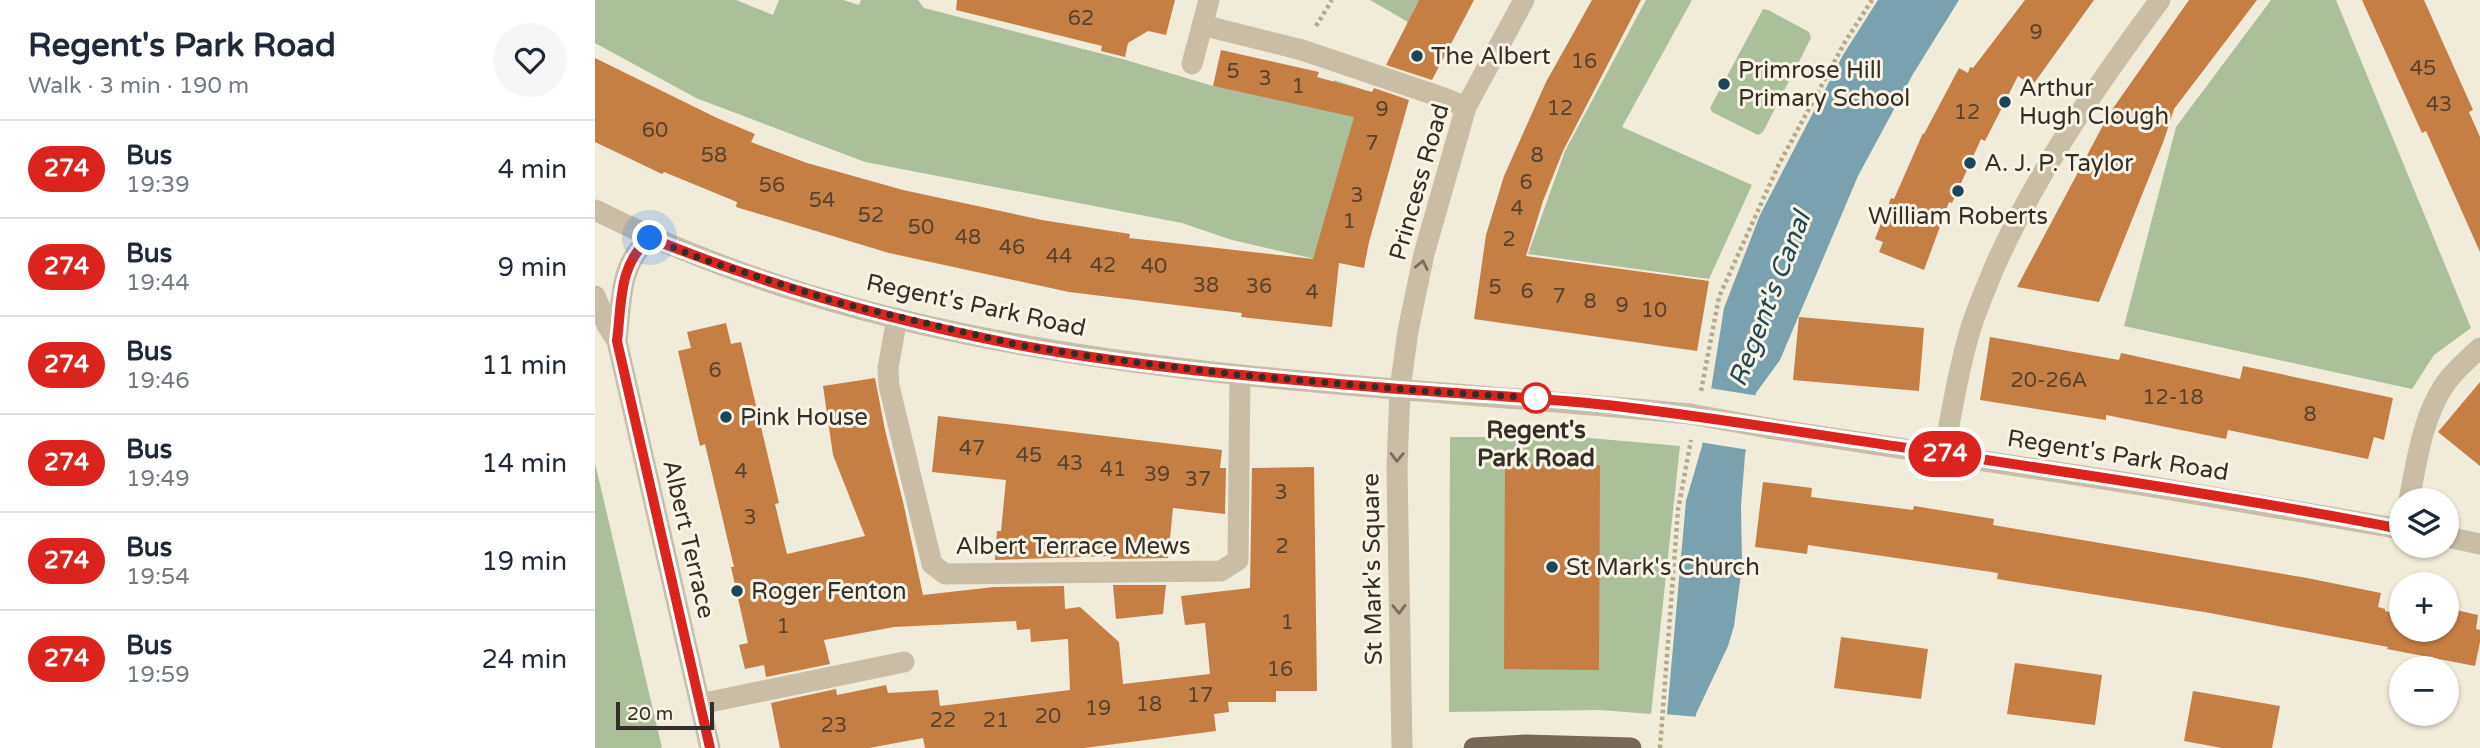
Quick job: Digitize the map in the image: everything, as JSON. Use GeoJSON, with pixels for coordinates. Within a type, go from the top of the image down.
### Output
{"type":"FeatureCollection","features":[{"type":"Feature","properties":{"kind":"main road"},"geometry":{"type":"LineString","coordinates":[[1474,748],[1631,748]]}},
{"type":"Feature","properties":{"kind":"street"},"geometry":{"type":"LineString","coordinates":[[1192,64],[1209,0]]}},
{"type":"Feature","properties":{"kind":"street","name":"Princess Road"},"geometry":{"type":"LineString","coordinates":[[1400,389],[1408,331],[1424,254],[1466,107],[1524,0]]}},
{"type":"Feature","properties":{"kind":"street"},"geometry":{"type":"LineString","coordinates":[[1944,454],[1955,388],[1968,337],[2008,237],[2036,181],[2076,118],[2160,0]]}},
{"type":"Feature","properties":{"kind":"street"},"geometry":{"type":"LineString","coordinates":[[1202,25],[1302,50],[1466,107]]}},
{"type":"Feature","properties":{"kind":"street","name":"Regent's Park Road"},"geometry":{"type":"LineString","coordinates":[[595,211],[650,238],[762,279],[897,318],[1019,345],[1240,375],[1536,398],[1694,416],[2389,527]]}},
{"type":"Feature","properties":{"kind":"street","name":"Albert Terrace"},"geometry":{"type":"LineString","coordinates":[[650,238],[635,252],[627,269],[617,341],[710,748]]}},
{"type":"Feature","properties":{"kind":"street","name":"Albert Terrace"},"geometry":{"type":"LineString","coordinates":[[595,296],[607,326],[617,341]]}},
{"type":"Feature","properties":{"kind":"street","name":"Albert Terrace Mews"},"geometry":{"type":"LineString","coordinates":[[897,318],[888,368],[888,386],[932,564],[945,574],[1221,571],[1238,560],[1240,375]]}},
{"type":"Feature","properties":{"kind":"street"},"geometry":{"type":"LineString","coordinates":[[2411,488],[2422,434],[2434,403],[2446,383],[2480,348]]}},
{"type":"Feature","properties":{"kind":"street","name":"St Mark's Square"},"geometry":{"type":"LineString","coordinates":[[1400,389],[1397,468],[1402,748]]}},
{"type":"Feature","properties":{"kind":"street"},"geometry":{"type":"LineString","coordinates":[[2459,540],[2480,544]]}},
{"type":"Feature","properties":{"kind":"street"},"geometry":{"type":"LineString","coordinates":[[699,704],[904,662]]}},
{"type":"Feature","properties":{"kind":"path"},"geometry":{"type":"LineString","coordinates":[[1660,748],[1678,510],[1719,297],[1778,166],[1845,42],[1871,0]]}},
{"type":"Feature","properties":{"kind":"green space"},"geometry":{"type":"Polygon","coordinates":[[[595,0],[736,0],[773,15],[779,0],[843,0],[859,5],[861,0],[918,0],[924,8],[1126,60],[1213,86],[1310,107],[1326,105],[1334,80],[1362,89],[1315,259],[1232,240],[1182,223],[865,162],[696,98],[595,43],[595,0]]]}},
{"type":"Feature","properties":{"kind":"green space"},"geometry":{"type":"Polygon","coordinates":[[[1370,0],[1419,0],[1408,22],[1370,0]]]}},
{"type":"Feature","properties":{"kind":"green space"},"geometry":{"type":"Polygon","coordinates":[[[1646,0],[1692,0],[1622,127],[1752,185],[1709,279],[1528,254],[1565,151],[1646,0]]]}},
{"type":"Feature","properties":{"kind":"green space"},"geometry":{"type":"Polygon","coordinates":[[[2271,0],[2336,0],[2471,328],[2434,355],[2412,389],[2124,326],[2176,127],[2271,0]]]}},
{"type":"Feature","properties":{"kind":"green space"},"geometry":{"type":"Polygon","coordinates":[[[1763,9],[1809,32],[1811,38],[1763,132],[1758,135],[1712,112],[1710,108],[1763,9]]]}},
{"type":"Feature","properties":{"kind":"green space"},"geometry":{"type":"Polygon","coordinates":[[[1450,437],[1578,437],[1680,446],[1651,714],[1600,710],[1449,712],[1450,437]]]}},
{"type":"Feature","properties":{"kind":"green space"},"geometry":{"type":"Polygon","coordinates":[[[595,463],[662,748],[595,748],[595,463]]]}},
{"type":"Feature","properties":{"kind":"water","name":"Regent's Canal"},"geometry":{"type":"Polygon","coordinates":[[[1878,0],[1959,0],[1913,74],[1858,176],[1780,360],[1756,393],[1745,455],[1741,506],[1742,567],[1734,626],[1728,646],[1696,714],[1693,748],[1664,748],[1686,501],[1702,446],[1724,308],[1760,215],[1843,55],[1878,0]]]}},
{"type":"Feature","properties":{"kind":"pier"},"geometry":{"type":"Polygon","coordinates":[[[1709,388],[1759,396],[1749,450],[1699,442],[1709,388]]]}},
{"type":"Feature","properties":{"kind":"pier"},"geometry":{"type":"Polygon","coordinates":[[[1663,714],[1699,717],[1696,748],[1660,748],[1663,714]]]}},
{"type":"Feature","properties":{"kind":"building"},"geometry":{"type":"Polygon","coordinates":[[[957,0],[1175,0],[1166,35],[1148,31],[1128,43],[1125,57],[1101,51],[1102,46],[956,10],[957,0]]]}},
{"type":"Feature","properties":{"kind":"building"},"geometry":{"type":"Polygon","coordinates":[[[1419,0],[1474,0],[1432,80],[1386,65],[1419,0]]]}},
{"type":"Feature","properties":{"kind":"building"},"geometry":{"type":"Polygon","coordinates":[[[1592,0],[1641,0],[1563,151],[1543,201],[1526,256],[1709,281],[1697,351],[1474,319],[1486,235],[1504,176],[1546,82],[1592,0]]]}},
{"type":"Feature","properties":{"kind":"building"},"geometry":{"type":"Polygon","coordinates":[[[2025,0],[2094,0],[2032,86],[2018,76],[1985,141],[1981,139],[1952,203],[1949,202],[1924,270],[1879,252],[1883,242],[1875,239],[1891,198],[1894,199],[1923,133],[1959,68],[1968,73],[1970,67],[1973,68],[2025,0]]]}},
{"type":"Feature","properties":{"kind":"building"},"geometry":{"type":"Polygon","coordinates":[[[2189,0],[2257,0],[2174,109],[2099,302],[2017,287],[2109,114],[2189,0]]]}},
{"type":"Feature","properties":{"kind":"building"},"geometry":{"type":"Polygon","coordinates":[[[2362,0],[2424,0],[2473,110],[2469,112],[2480,137],[2480,252],[2426,131],[2422,133],[2362,0]]]}},
{"type":"Feature","properties":{"kind":"building"},"geometry":{"type":"Polygon","coordinates":[[[1221,50],[1319,72],[1317,77],[1372,92],[1374,88],[1409,100],[1364,268],[1339,263],[1332,327],[1069,292],[889,253],[736,207],[737,202],[664,172],[662,174],[595,142],[595,58],[755,134],[751,142],[807,163],[903,190],[1042,220],[1130,234],[1129,238],[1313,259],[1354,117],[1213,86],[1221,50]]]}},
{"type":"Feature","properties":{"kind":"building"},"geometry":{"type":"Polygon","coordinates":[[[1799,317],[1924,328],[1919,391],[1793,380],[1799,317]]]}},
{"type":"Feature","properties":{"kind":"building"},"geometry":{"type":"Polygon","coordinates":[[[726,323],[731,344],[741,342],[779,503],[775,504],[787,554],[865,536],[833,455],[823,386],[875,378],[923,595],[994,587],[1064,586],[1065,609],[1080,607],[1119,642],[1123,684],[1210,674],[1205,623],[1185,625],[1181,596],[1250,588],[1252,468],[1314,467],[1317,691],[1276,691],[1276,702],[1228,702],[1229,712],[1214,714],[1216,731],[1084,748],[925,748],[923,738],[869,748],[780,748],[771,703],[836,689],[837,695],[886,685],[888,693],[938,690],[940,706],[1070,690],[1068,639],[1031,642],[1030,629],[1017,630],[1016,621],[894,627],[824,640],[830,664],[766,677],[764,665],[745,669],[739,645],[748,643],[731,567],[734,567],[705,444],[700,446],[678,351],[691,348],[687,332],[726,323]]]}},
{"type":"Feature","properties":{"kind":"building"},"geometry":{"type":"Polygon","coordinates":[[[1990,337],[2119,360],[2121,353],[2240,379],[2243,366],[2393,398],[2384,440],[2374,437],[2368,459],[2228,430],[2226,439],[2106,415],[2106,420],[1980,400],[1990,337]]]}},
{"type":"Feature","properties":{"kind":"building"},"geometry":{"type":"Polygon","coordinates":[[[2480,382],[2480,466],[2438,432],[2480,382]]]}},
{"type":"Feature","properties":{"kind":"building"},"geometry":{"type":"Polygon","coordinates":[[[938,416],[1222,450],[1220,468],[1226,468],[1225,514],[1173,508],[1168,558],[1111,559],[1111,556],[995,560],[1006,480],[932,472],[938,416]]]}},
{"type":"Feature","properties":{"kind":"building","name":"St Mark's Church"},"geometry":{"type":"Polygon","coordinates":[[[1505,464],[1600,465],[1599,670],[1504,669],[1505,464]]]}},
{"type":"Feature","properties":{"kind":"building"},"geometry":{"type":"Polygon","coordinates":[[[1763,482],[1812,488],[1811,497],[1913,510],[1914,506],[1994,519],[1993,525],[2381,593],[2378,607],[2389,612],[2389,642],[2459,642],[2459,611],[2478,615],[2476,629],[2480,630],[2480,642],[2475,666],[2459,663],[2459,656],[2423,656],[2210,613],[1997,579],[1998,573],[1808,545],[1807,554],[1755,547],[1763,482]]]}},
{"type":"Feature","properties":{"kind":"building"},"geometry":{"type":"Polygon","coordinates":[[[1113,585],[1166,585],[1163,614],[1116,619],[1113,585]]]}},
{"type":"Feature","properties":{"kind":"building"},"geometry":{"type":"Polygon","coordinates":[[[1841,637],[1928,649],[1921,699],[1834,688],[1841,637]]]}},
{"type":"Feature","properties":{"kind":"building"},"geometry":{"type":"Polygon","coordinates":[[[2015,663],[2102,675],[2095,725],[2007,714],[2015,663]]]}},
{"type":"Feature","properties":{"kind":"building"},"geometry":{"type":"Polygon","coordinates":[[[2193,691],[2280,706],[2272,748],[2222,748],[2184,741],[2193,691]]]}},
{"type":"Feature","properties":{"kind":"bus line","name":"274"},"geometry":{"type":"LineString","coordinates":[[710,748],[617,341],[629,262],[650,238],[702,259],[840,303],[1019,345],[1240,375],[1536,398],[1690,414],[2389,527]]}},
{"type":"Feature","properties":{"kind":"place","name":"The Albert"},"geometry":{"type":"Point","coordinates":[1417,56]}},
{"type":"Feature","properties":{"kind":"place","name":"Primrose Hill Primary School"},"geometry":{"type":"Point","coordinates":[1724,84]}},
{"type":"Feature","properties":{"kind":"place","name":"Arthur Hugh Clough"},"geometry":{"type":"Point","coordinates":[2005,102]}},
{"type":"Feature","properties":{"kind":"place","name":"A. J. P. Taylor"},"geometry":{"type":"Point","coordinates":[1970,163]}},
{"type":"Feature","properties":{"kind":"place","name":"William Roberts"},"geometry":{"type":"Point","coordinates":[1958,191]}},
{"type":"Feature","properties":{"kind":"place","name":"Regent's Park Road"},"geometry":{"type":"Point","coordinates":[1536,398]}},
{"type":"Feature","properties":{"kind":"place","name":"Pink House"},"geometry":{"type":"Point","coordinates":[726,417]}},
{"type":"Feature","properties":{"kind":"place","name":"St Mark's Church"},"geometry":{"type":"Point","coordinates":[1552,567]}},
{"type":"Feature","properties":{"kind":"place","name":"Roger Fenton"},"geometry":{"type":"Point","coordinates":[737,591]}},
{"type":"Feature","properties":{"kind":"route"},"geometry":{"type":"LineString","coordinates":[[650,238],[702,259],[840,303],[1019,345],[1240,375],[1536,398]]}}]}
